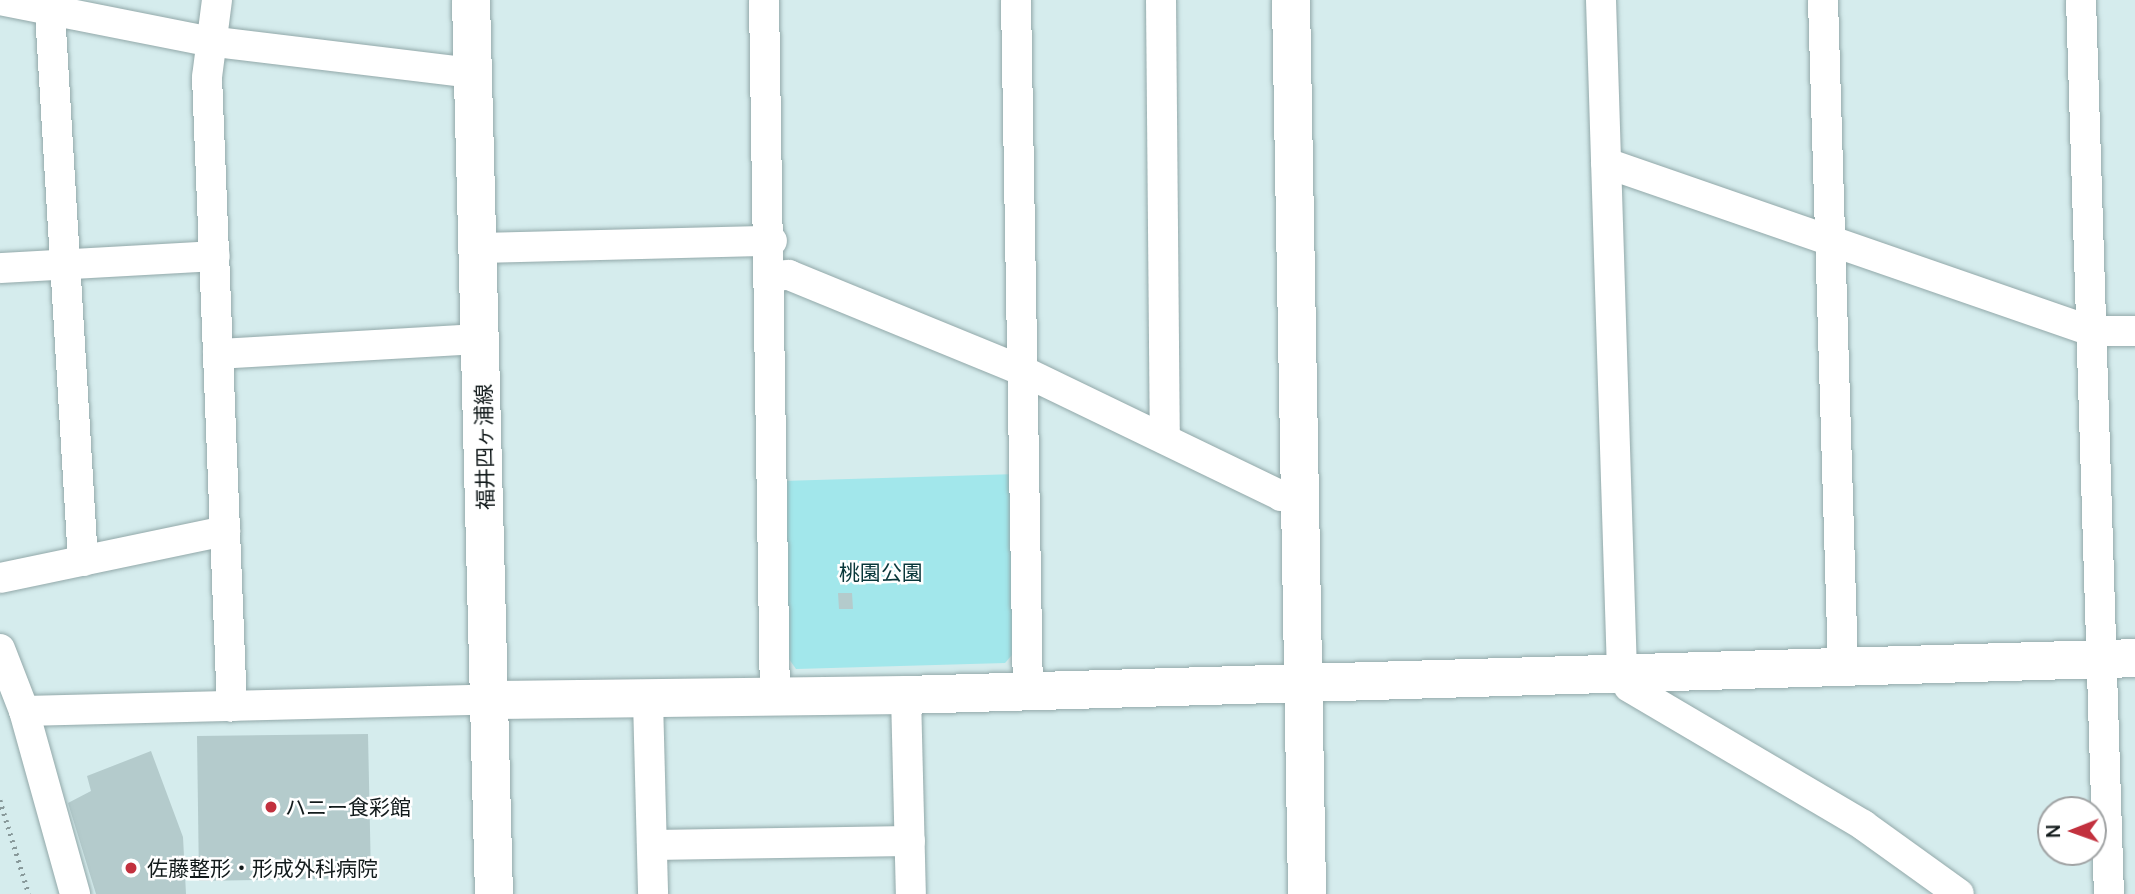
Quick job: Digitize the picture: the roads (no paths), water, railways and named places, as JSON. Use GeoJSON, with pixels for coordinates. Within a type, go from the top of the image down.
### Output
{"type":"FeatureCollection","features":[{"type":"Feature","properties":{"kind":"street"},"geometry":{"type":"LineString","coordinates":[[217,0],[208,41],[232,706]]}},
{"type":"Feature","properties":{"kind":"street","name":"福井四ヶ浦線"},"geometry":{"type":"LineString","coordinates":[[471,0],[480,248],[494,894]]}},
{"type":"Feature","properties":{"kind":"street"},"geometry":{"type":"LineString","coordinates":[[764,0],[773,276],[775,697]]}},
{"type":"Feature","properties":{"kind":"street"},"geometry":{"type":"LineString","coordinates":[[1016,0],[1025,372],[1028,691]]}},
{"type":"Feature","properties":{"kind":"street"},"geometry":{"type":"LineString","coordinates":[[1161,0],[1166,439]]}},
{"type":"Feature","properties":{"kind":"street"},"geometry":{"type":"LineString","coordinates":[[1291,0],[1307,894]]}},
{"type":"Feature","properties":{"kind":"street"},"geometry":{"type":"LineString","coordinates":[[1601,0],[1622,671],[1629,687],[1863,825],[1959,894]]}},
{"type":"Feature","properties":{"kind":"street"},"geometry":{"type":"LineString","coordinates":[[1823,0],[1843,665]]}},
{"type":"Feature","properties":{"kind":"street"},"geometry":{"type":"LineString","coordinates":[[2081,0],[2091,331],[2120,658],[2109,894]]}},
{"type":"Feature","properties":{"kind":"street"},"geometry":{"type":"LineString","coordinates":[[0,1],[208,41],[473,73]]}},
{"type":"Feature","properties":{"kind":"street"},"geometry":{"type":"LineString","coordinates":[[47,8],[83,561]]}},
{"type":"Feature","properties":{"kind":"street"},"geometry":{"type":"LineString","coordinates":[[1606,163],[1830,243],[2091,331],[2135,331]]}},
{"type":"Feature","properties":{"kind":"street"},"geometry":{"type":"LineString","coordinates":[[480,248],[772,241]]}},
{"type":"Feature","properties":{"kind":"street"},"geometry":{"type":"LineString","coordinates":[[0,268],[215,256]]}},
{"type":"Feature","properties":{"kind":"street"},"geometry":{"type":"LineString","coordinates":[[773,276],[789,275],[1025,372],[1281,496],[1301,495]]}},
{"type":"Feature","properties":{"kind":"street"},"geometry":{"type":"LineString","coordinates":[[218,354],[481,339]]}},
{"type":"Feature","properties":{"kind":"street"},"geometry":{"type":"LineString","coordinates":[[0,578],[225,531]]}},
{"type":"Feature","properties":{"kind":"street"},"geometry":{"type":"LineString","coordinates":[[0,649],[24,711],[75,894]]}},
{"type":"Feature","properties":{"kind":"street"},"geometry":{"type":"LineString","coordinates":[[24,711],[490,700],[905,695],[1305,679],[2120,658]]}},
{"type":"Feature","properties":{"kind":"street"},"geometry":{"type":"LineString","coordinates":[[905,695],[911,894]]}},
{"type":"Feature","properties":{"kind":"street"},"geometry":{"type":"LineString","coordinates":[[648,700],[653,894]]}},
{"type":"Feature","properties":{"kind":"street"},"geometry":{"type":"LineString","coordinates":[[652,845],[910,841]]}},
{"type":"Feature","properties":{"kind":"place","name":"ハニー食彩館"},"geometry":{"type":"Point","coordinates":[271,807]}},
{"type":"Feature","properties":{"kind":"place","name":"佐藤整形・形成外科病院"},"geometry":{"type":"Point","coordinates":[131,868]}},
{"type":"Feature","properties":{"kind":"park label","name":"桃園公園"},"geometry":{"type":"Point","coordinates":[881,572]}}]}
